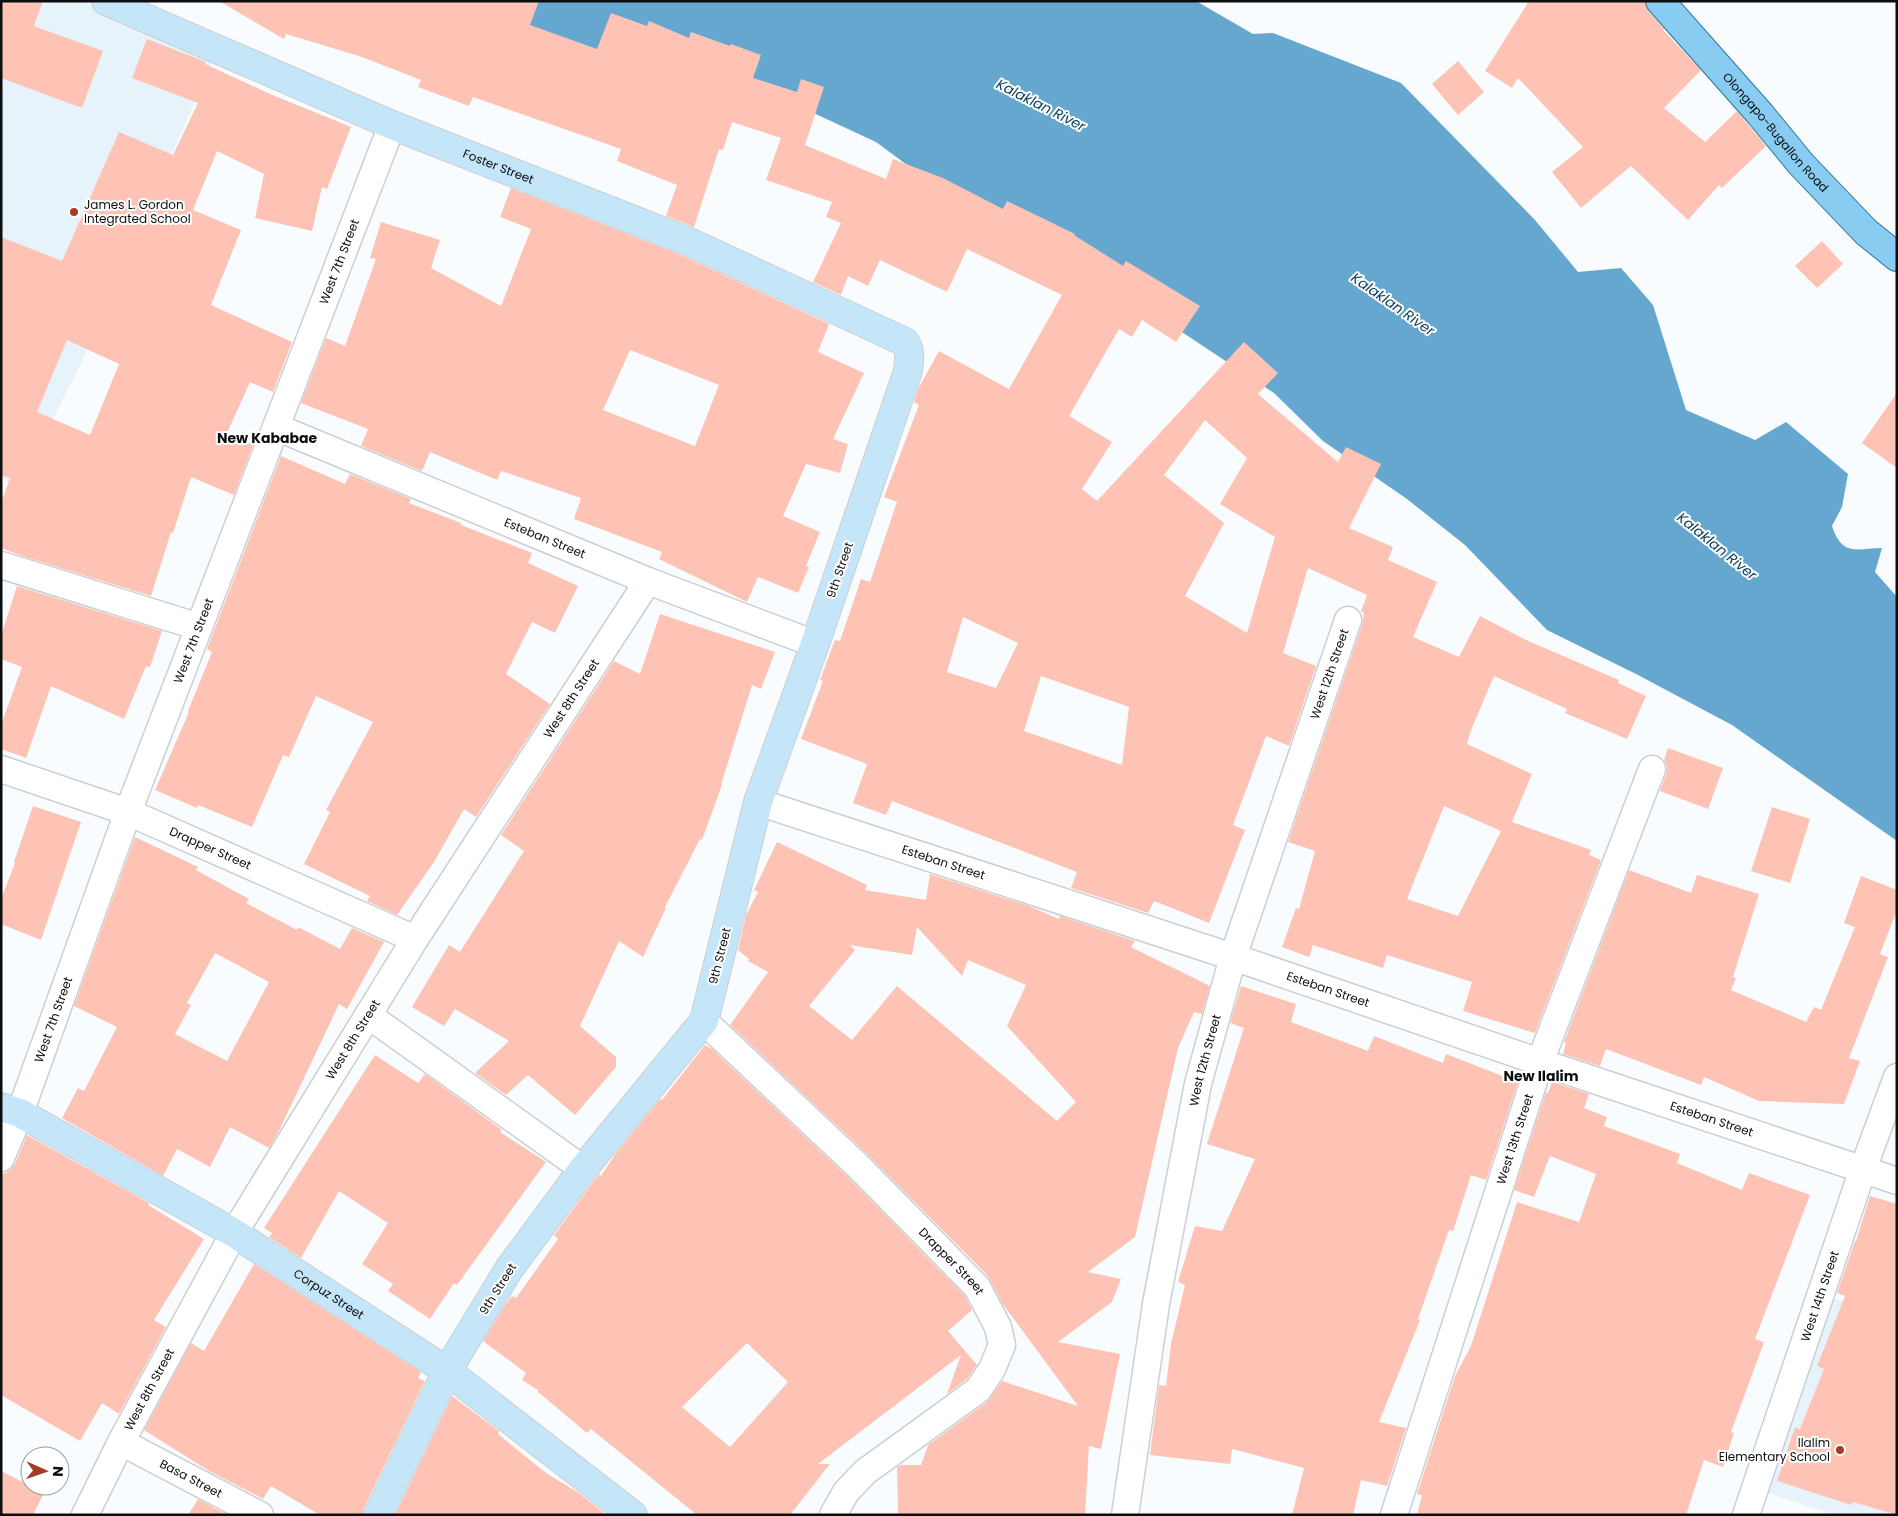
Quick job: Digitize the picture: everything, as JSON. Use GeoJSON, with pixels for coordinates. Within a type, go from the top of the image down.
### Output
{"type":"FeatureCollection","features":[{"type":"Feature","properties":{"kind":"main road","name":"Olongapo-Bugallon Road"},"geometry":{"type":"LineString","coordinates":[[1660,1],[1760,114],[1800,164],[1866,232],[1897,257]]}},
{"type":"Feature","properties":{"kind":"street","name":"Foster Street"},"geometry":{"type":"LineString","coordinates":[[106,1],[392,126],[687,241],[891,336]]}},
{"type":"Feature","properties":{"kind":"street","name":"West 7th Street"},"geometry":{"type":"LineString","coordinates":[[1,1158],[11,1110],[128,812],[392,126]]}},
{"type":"Feature","properties":{"kind":"street","name":"9th Street"},"geometry":{"type":"LineString","coordinates":[[378,1515],[447,1371],[509,1269],[583,1169],[704,1021],[758,802],[815,644],[908,371],[910,356],[908,347],[905,342],[891,336]]}},
{"type":"Feature","properties":{"kind":"street","name":"Esteban Street"},"geometry":{"type":"LineString","coordinates":[[276,427],[648,581],[815,644]]}},
{"type":"Feature","properties":{"kind":"street"},"geometry":{"type":"LineString","coordinates":[[1,565],[199,627]]}},
{"type":"Feature","properties":{"kind":"street","name":"West 8th Street"},"geometry":{"type":"LineString","coordinates":[[84,1515],[121,1442],[234,1233],[414,939],[648,581]]}},
{"type":"Feature","properties":{"kind":"street","name":"West 12th Street"},"geometry":{"type":"LineString","coordinates":[[1125,1515],[1156,1304],[1198,1084],[1233,957],[1348,620]]}},
{"type":"Feature","properties":{"kind":"street","name":"Drapper Street"},"geometry":{"type":"LineString","coordinates":[[1,769],[128,812],[414,939]]}},
{"type":"Feature","properties":{"kind":"street","name":"West 13th Street"},"geometry":{"type":"LineString","coordinates":[[1394,1515],[1540,1062],[1652,769]]}},
{"type":"Feature","properties":{"kind":"street","name":"Esteban Street"},"geometry":{"type":"LineString","coordinates":[[758,802],[1233,957],[1897,1181]]}},
{"type":"Feature","properties":{"kind":"street"},"geometry":{"type":"LineString","coordinates":[[368,1015],[583,1169]]}},
{"type":"Feature","properties":{"kind":"street","name":"Drapper Street"},"geometry":{"type":"LineString","coordinates":[[704,1021],[858,1166],[977,1287],[998,1326],[1002,1345],[992,1368],[978,1390],[865,1472],[846,1492],[833,1515]]}},
{"type":"Feature","properties":{"kind":"street","name":"West 14th Street"},"geometry":{"type":"LineString","coordinates":[[1746,1515],[1863,1169],[1897,1077]]}},
{"type":"Feature","properties":{"kind":"street","name":"Corpuz Street"},"geometry":{"type":"LineString","coordinates":[[11,1110],[234,1233],[447,1371],[633,1515]]}},
{"type":"Feature","properties":{"kind":"street","name":"Basa Street"},"geometry":{"type":"LineString","coordinates":[[121,1442],[260,1515]]}},
{"type":"Feature","properties":{"kind":"shaded area","name":"James L. Gordon Integrated School"},"geometry":{"type":"Polygon","coordinates":[[[1,1],[82,1],[214,57],[79,368],[18,485],[1,479],[1,1]]]}},
{"type":"Feature","properties":{"kind":"shaded area","name":"Ilalim Elementary School"},"geometry":{"type":"Polygon","coordinates":[[[1830,1297],[1897,1318],[1897,1515],[1835,1515],[1768,1493],[1830,1297]]]}},
{"type":"Feature","properties":{"kind":"water","name":"Kalaklan River"},"geometry":{"type":"Polygon","coordinates":[[[448,1],[1196,1],[1253,34],[1273,33],[1401,83],[1535,220],[1578,272],[1621,268],[1653,305],[1686,410],[1755,440],[1786,422],[1848,474],[1842,507],[1832,526],[1840,542],[1851,549],[1882,548],[1875,572],[1897,597],[1897,841],[1732,725],[1638,675],[1547,630],[1465,545],[1407,499],[1323,441],[1274,393],[1117,289],[964,207],[876,142],[792,103],[571,48],[448,1]]]}},
{"type":"Feature","properties":{"kind":"building"},"geometry":{"type":"Polygon","coordinates":[[[1,1],[43,1],[34,26],[103,51],[82,108],[1,78],[1,1]]]}},
{"type":"Feature","properties":{"kind":"building"},"geometry":{"type":"Polygon","coordinates":[[[219,1],[539,1],[530,25],[597,49],[611,13],[647,26],[649,21],[689,38],[691,32],[761,55],[753,78],[797,92],[801,79],[824,87],[805,145],[886,179],[893,159],[943,178],[1003,209],[1007,201],[1075,234],[1123,266],[1126,261],[1200,306],[1176,342],[1142,320],[1132,337],[1119,329],[1069,416],[1112,442],[1082,489],[1097,501],[1244,342],[1278,373],[1258,394],[1338,462],[1346,447],[1381,464],[1349,528],[1393,547],[1388,560],[1437,582],[1413,637],[1459,657],[1480,616],[1526,640],[1619,680],[1618,683],[1646,696],[1627,739],[1565,713],[1567,709],[1494,676],[1471,730],[1467,744],[1532,774],[1512,822],[1591,850],[1589,855],[1601,860],[1535,1033],[1463,1011],[1472,982],[1387,955],[1383,968],[1313,945],[1309,957],[1282,947],[1296,908],[1299,909],[1315,851],[1288,842],[1362,625],[1364,613],[1361,611],[1367,595],[1308,568],[1283,653],[1316,666],[1289,746],[1266,736],[1233,825],[1245,830],[1209,923],[1154,901],[1148,913],[1071,888],[1077,872],[892,801],[886,815],[853,803],[867,764],[801,739],[823,681],[820,680],[835,640],[840,641],[861,579],[870,582],[897,502],[884,497],[919,405],[914,402],[918,389],[939,351],[1009,389],[1062,295],[967,249],[947,292],[880,260],[868,286],[848,276],[841,295],[813,282],[841,223],[826,217],[832,202],[766,180],[781,138],[732,122],[723,150],[719,149],[694,227],[666,216],[677,185],[617,161],[621,149],[473,97],[469,106],[418,87],[421,80],[362,57],[286,34],[284,39],[219,1]],[[1205,420],[1164,475],[1224,523],[1185,596],[1247,633],[1275,537],[1220,504],[1247,458],[1205,420]],[[963,617],[947,672],[996,688],[1018,643],[963,617]],[[1041,676],[1024,731],[1122,765],[1129,707],[1041,676]],[[1444,806],[1407,899],[1458,916],[1501,831],[1444,806]]]}},
{"type":"Feature","properties":{"kind":"building"},"geometry":{"type":"Polygon","coordinates":[[[1529,1],[1645,1],[1648,11],[1663,30],[1701,70],[1664,108],[1705,142],[1737,111],[1766,146],[1722,188],[1719,185],[1688,220],[1631,166],[1581,208],[1552,172],[1583,147],[1518,78],[1512,88],[1485,71],[1529,1]]]}},
{"type":"Feature","properties":{"kind":"building"},"geometry":{"type":"Polygon","coordinates":[[[147,39],[206,62],[205,64],[270,94],[351,127],[327,189],[322,187],[312,231],[255,218],[264,174],[217,151],[193,210],[241,230],[211,305],[292,342],[273,392],[250,382],[227,433],[253,445],[234,495],[191,477],[151,596],[1,548],[1,503],[10,478],[1,475],[1,237],[62,261],[119,132],[173,155],[198,103],[132,78],[147,39]],[[67,340],[37,412],[90,435],[119,364],[67,340]]]}},
{"type":"Feature","properties":{"kind":"building"},"geometry":{"type":"Polygon","coordinates":[[[1458,61],[1484,92],[1458,115],[1432,84],[1458,61]]]}},
{"type":"Feature","properties":{"kind":"building"},"geometry":{"type":"Polygon","coordinates":[[[511,188],[681,255],[829,324],[818,352],[864,373],[833,439],[848,444],[840,473],[806,464],[783,516],[820,532],[806,566],[809,567],[798,593],[758,577],[747,602],[659,559],[662,552],[574,519],[581,498],[501,471],[497,480],[430,452],[422,471],[361,446],[368,429],[301,403],[326,338],[345,346],[376,259],[370,258],[381,222],[440,240],[431,268],[501,306],[531,229],[500,217],[511,188]],[[630,350],[603,410],[695,446],[719,385],[630,350]]]}},
{"type":"Feature","properties":{"kind":"building"},"geometry":{"type":"Polygon","coordinates":[[[1822,241],[1843,264],[1817,288],[1795,266],[1822,241]]]}},
{"type":"Feature","properties":{"kind":"building"},"geometry":{"type":"Polygon","coordinates":[[[1897,393],[1897,468],[1862,443],[1897,393]]]}},
{"type":"Feature","properties":{"kind":"building"},"geometry":{"type":"Polygon","coordinates":[[[281,456],[345,484],[350,474],[411,499],[409,503],[532,553],[528,563],[578,586],[555,633],[532,622],[506,674],[550,704],[476,817],[464,809],[434,862],[397,915],[367,901],[370,896],[304,864],[330,812],[326,810],[373,722],[316,696],[289,757],[283,755],[252,827],[198,805],[197,808],[155,790],[189,712],[212,652],[207,649],[281,456]]]}},
{"type":"Feature","properties":{"kind":"building"},"geometry":{"type":"Polygon","coordinates":[[[17,586],[162,631],[150,667],[146,666],[124,719],[51,686],[26,758],[1,749],[1,725],[22,667],[1,659],[1,636],[17,586]]]}},
{"type":"Feature","properties":{"kind":"building"},"geometry":{"type":"Polygon","coordinates":[[[660,614],[775,652],[761,689],[752,685],[722,785],[702,840],[700,839],[665,907],[643,957],[619,941],[580,1026],[616,1057],[616,1067],[575,1115],[528,1075],[506,1095],[475,1073],[509,1041],[455,1009],[444,1026],[412,1007],[449,945],[460,952],[524,851],[501,835],[614,661],[640,674],[660,614]]]}},
{"type":"Feature","properties":{"kind":"building"},"geometry":{"type":"Polygon","coordinates":[[[1668,748],[1723,768],[1708,809],[1660,791],[1666,774],[1667,766],[1664,760],[1668,748]]]}},
{"type":"Feature","properties":{"kind":"building"},"geometry":{"type":"Polygon","coordinates":[[[33,806],[81,822],[41,940],[1,924],[1,899],[15,863],[33,806]]]}},
{"type":"Feature","properties":{"kind":"building"},"geometry":{"type":"Polygon","coordinates":[[[1772,807],[1810,819],[1790,883],[1751,871],[1772,807]]]}},
{"type":"Feature","properties":{"kind":"building"},"geometry":{"type":"Polygon","coordinates":[[[135,837],[198,867],[196,870],[249,899],[246,903],[297,930],[298,927],[340,949],[352,928],[384,942],[347,1009],[339,1004],[278,1133],[269,1148],[230,1127],[210,1167],[177,1149],[163,1176],[62,1118],[78,1088],[84,1091],[117,1027],[74,1006],[135,837]],[[215,953],[187,1003],[191,1005],[175,1034],[227,1061],[269,982],[215,953]]]}},
{"type":"Feature","properties":{"kind":"building"},"geometry":{"type":"Polygon","coordinates":[[[777,842],[867,885],[865,890],[926,900],[930,874],[1029,906],[1059,919],[1060,916],[1135,941],[1131,947],[1210,986],[1202,1014],[1194,1012],[1178,1048],[1135,1237],[1088,1272],[1121,1279],[1112,1302],[1058,1342],[1120,1354],[1101,1449],[1089,1446],[1085,1515],[898,1515],[897,1467],[901,1465],[921,1465],[928,1445],[987,1402],[1002,1381],[1078,1406],[1002,1303],[988,1276],[868,1155],[730,1025],[768,972],[748,961],[749,959],[738,950],[746,915],[758,892],[754,890],[777,842]],[[917,927],[912,955],[850,945],[855,950],[809,1006],[852,1040],[897,986],[1057,1121],[1076,1102],[1007,1026],[1026,985],[968,960],[962,976],[917,927]]]}},
{"type":"Feature","properties":{"kind":"building"},"geometry":{"type":"Polygon","coordinates":[[[1629,870],[1691,893],[1697,875],[1759,894],[1733,977],[1736,978],[1731,990],[1806,1022],[1814,1007],[1821,1010],[1855,927],[1844,923],[1861,876],[1897,890],[1897,910],[1880,954],[1888,957],[1849,1058],[1860,1061],[1844,1104],[1759,1101],[1704,1077],[1701,1085],[1606,1049],[1600,1066],[1563,1054],[1566,1043],[1564,1042],[1629,870]]]}},
{"type":"Feature","properties":{"kind":"building"},"geometry":{"type":"Polygon","coordinates":[[[1241,986],[1296,1004],[1291,1022],[1368,1051],[1374,1036],[1443,1063],[1446,1054],[1518,1082],[1486,1180],[1471,1175],[1453,1231],[1449,1230],[1418,1319],[1420,1320],[1379,1422],[1406,1428],[1387,1486],[1361,1480],[1353,1515],[1292,1515],[1304,1468],[1232,1449],[1230,1464],[1150,1455],[1159,1385],[1166,1386],[1171,1344],[1185,1285],[1178,1282],[1195,1226],[1222,1231],[1255,1159],[1207,1144],[1244,1028],[1230,1023],[1241,986]]]}},
{"type":"Feature","properties":{"kind":"building"},"geometry":{"type":"Polygon","coordinates":[[[705,1045],[712,1049],[848,1177],[965,1296],[972,1310],[948,1331],[977,1365],[967,1379],[947,1394],[961,1355],[818,1464],[830,1464],[790,1515],[697,1515],[591,1429],[587,1433],[538,1392],[538,1390],[522,1380],[526,1373],[483,1341],[507,1302],[512,1296],[516,1298],[558,1239],[554,1235],[595,1179],[599,1174],[601,1176],[616,1153],[660,1099],[662,1100],[705,1045]],[[747,1343],[682,1407],[730,1447],[788,1382],[747,1343]]]}},
{"type":"Feature","properties":{"kind":"building"},"geometry":{"type":"Polygon","coordinates":[[[375,1055],[418,1083],[425,1074],[502,1130],[500,1132],[546,1162],[457,1285],[454,1283],[430,1319],[388,1291],[393,1284],[362,1264],[388,1223],[339,1191],[301,1258],[269,1237],[272,1233],[264,1228],[375,1055]]]}},
{"type":"Feature","properties":{"kind":"building"},"geometry":{"type":"Polygon","coordinates":[[[1552,1082],[1589,1094],[1584,1108],[1607,1117],[1604,1126],[1680,1154],[1677,1163],[1742,1190],[1749,1173],[1810,1195],[1755,1339],[1764,1342],[1731,1432],[1734,1433],[1723,1467],[1704,1460],[1686,1515],[1417,1515],[1422,1495],[1417,1494],[1455,1376],[1471,1346],[1517,1202],[1579,1222],[1596,1174],[1550,1156],[1534,1197],[1514,1190],[1546,1092],[1548,1093],[1552,1082]]]}},
{"type":"Feature","properties":{"kind":"building"},"geometry":{"type":"Polygon","coordinates":[[[27,1135],[149,1203],[148,1205],[204,1239],[154,1320],[166,1327],[119,1414],[102,1403],[80,1441],[1,1395],[1,1175],[10,1170],[15,1164],[27,1135]]]}},
{"type":"Feature","properties":{"kind":"building","name":"Ilalim Elementary School"},"geometry":{"type":"Polygon","coordinates":[[[1870,1196],[1897,1204],[1897,1515],[1853,1502],[1851,1505],[1777,1481],[1795,1427],[1800,1429],[1824,1369],[1817,1366],[1845,1296],[1837,1293],[1870,1196]]]}},
{"type":"Feature","properties":{"kind":"building"},"geometry":{"type":"Polygon","coordinates":[[[254,1264],[421,1372],[418,1378],[425,1381],[364,1508],[363,1515],[320,1515],[271,1486],[263,1499],[209,1471],[144,1430],[191,1343],[204,1351],[254,1264]]]}},
{"type":"Feature","properties":{"kind":"building"},"geometry":{"type":"Polygon","coordinates":[[[452,1396],[499,1431],[498,1434],[546,1473],[579,1493],[607,1515],[395,1515],[452,1396]]]}},
{"type":"Feature","properties":{"kind":"building"},"geometry":{"type":"Polygon","coordinates":[[[1,1471],[20,1481],[20,1496],[42,1496],[33,1515],[1,1515],[1,1471]]]}},
{"type":"Feature","properties":{"kind":"building"},"geometry":{"type":"Polygon","coordinates":[[[198,1499],[227,1515],[188,1515],[198,1499]]]}},
{"type":"Feature","properties":{"kind":"place","name":"James L. Gordon Integrated School"},"geometry":{"type":"Point","coordinates":[74,212]}},
{"type":"Feature","properties":{"kind":"place","name":"Ilalim Elementary School"},"geometry":{"type":"Point","coordinates":[1840,1450]}},
{"type":"Feature","properties":{"kind":"district","name":"New Kababae"},"geometry":{"type":"Point","coordinates":[267,438]}},
{"type":"Feature","properties":{"kind":"district","name":"New Ilalim"},"geometry":{"type":"Point","coordinates":[1541,1076]}}]}
